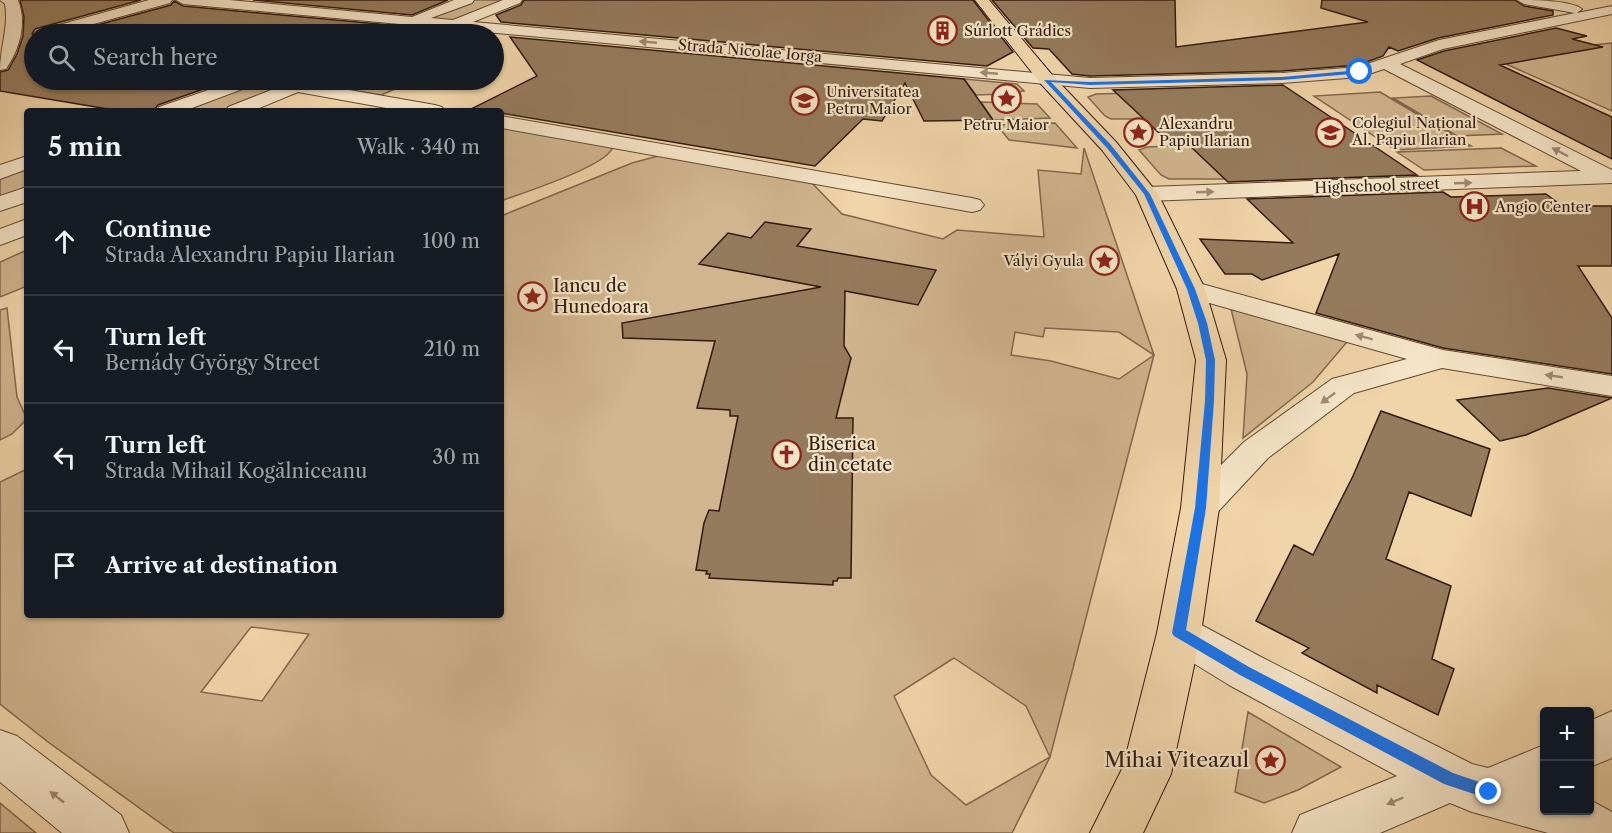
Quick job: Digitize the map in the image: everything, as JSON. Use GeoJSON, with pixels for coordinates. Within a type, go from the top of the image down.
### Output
{"type":"FeatureCollection","features":[{"type":"Feature","properties":{"kind":"main road"},"geometry":{"type":"LineString","coordinates":[[982,0],[1047,80],[1109,146],[1147,194],[1191,289],[1202,323],[1210,360],[1200,508],[1179,633],[1146,774],[1116,833]]}},
{"type":"Feature","properties":{"kind":"street"},"geometry":{"type":"LineString","coordinates":[[0,65],[12,41],[15,14],[12,2],[7,0]]}},
{"type":"Feature","properties":{"kind":"street"},"geometry":{"type":"LineString","coordinates":[[78,24],[165,0]]}},
{"type":"Feature","properties":{"kind":"street","name":"Strada Nicolae Iorga"},"geometry":{"type":"LineString","coordinates":[[183,0],[443,24]]}},
{"type":"Feature","properties":{"kind":"street"},"geometry":{"type":"LineString","coordinates":[[403,24],[467,0]]}},
{"type":"Feature","properties":{"kind":"street"},"geometry":{"type":"LineString","coordinates":[[455,24],[515,0]]}},
{"type":"Feature","properties":{"kind":"street"},"geometry":{"type":"LineString","coordinates":[[1524,0],[1592,12],[1612,10]]}},
{"type":"Feature","properties":{"kind":"street","name":"Strada Nicolae Iorga"},"geometry":{"type":"LineString","coordinates":[[504,29],[1090,83],[1292,78],[1360,72],[1439,45],[1592,12]]}},
{"type":"Feature","properties":{"kind":"street"},"geometry":{"type":"LineString","coordinates":[[12,41],[24,39]]}},
{"type":"Feature","properties":{"kind":"street"},"geometry":{"type":"LineString","coordinates":[[1386,64],[1416,77],[1610,179]]}},
{"type":"Feature","properties":{"kind":"street"},"geometry":{"type":"LineString","coordinates":[[174,108],[224,90]]}},
{"type":"Feature","properties":{"kind":"street"},"geometry":{"type":"LineString","coordinates":[[243,108],[289,90]]}},
{"type":"Feature","properties":{"kind":"street"},"geometry":{"type":"LineString","coordinates":[[314,90],[418,108]]}},
{"type":"Feature","properties":{"kind":"street"},"geometry":{"type":"LineString","coordinates":[[306,107],[337,94]]}},
{"type":"Feature","properties":{"kind":"street"},"geometry":{"type":"LineString","coordinates":[[504,124],[972,205]]}},
{"type":"Feature","properties":{"kind":"street"},"geometry":{"type":"LineString","coordinates":[[3,171],[24,163]]}},
{"type":"Feature","properties":{"kind":"street"},"geometry":{"type":"LineString","coordinates":[[3,171],[24,175]]}},
{"type":"Feature","properties":{"kind":"street","name":"Highschool street"},"geometry":{"type":"LineString","coordinates":[[1147,194],[1610,179]]}},
{"type":"Feature","properties":{"kind":"street"},"geometry":{"type":"LineString","coordinates":[[0,204],[24,195]]}},
{"type":"Feature","properties":{"kind":"street"},"geometry":{"type":"LineString","coordinates":[[0,238],[24,227]]}},
{"type":"Feature","properties":{"kind":"street"},"geometry":{"type":"LineString","coordinates":[[1191,289],[1442,358],[1612,386]]}},
{"type":"Feature","properties":{"kind":"street"},"geometry":{"type":"LineString","coordinates":[[1200,508],[1256,450],[1343,386],[1442,358]]}},
{"type":"Feature","properties":{"kind":"street"},"geometry":{"type":"LineString","coordinates":[[1179,633],[1245,671],[1469,785],[1540,805]]}},
{"type":"Feature","properties":{"kind":"street"},"geometry":{"type":"LineString","coordinates":[[1594,743],[1612,733]]}},
{"type":"Feature","properties":{"kind":"street"},"geometry":{"type":"LineString","coordinates":[[0,753],[103,833]]}},
{"type":"Feature","properties":{"kind":"street"},"geometry":{"type":"LineString","coordinates":[[1318,833],[1469,785],[1540,769]]}},
{"type":"Feature","properties":{"kind":"street"},"geometry":{"type":"LineString","coordinates":[[1566,815],[1599,833]]}},
{"type":"Feature","properties":{"kind":"shaded area"},"geometry":{"type":"Polygon","coordinates":[[[467,0],[515,0],[454,24],[401,24],[467,0]]]}},
{"type":"Feature","properties":{"kind":"shaded area"},"geometry":{"type":"Polygon","coordinates":[[[1612,43],[1612,111],[1497,60],[1563,48],[1612,43]]]}},
{"type":"Feature","properties":{"kind":"shaded area"},"geometry":{"type":"Polygon","coordinates":[[[964,79],[1017,84],[1024,91],[976,95],[964,79]]]}},
{"type":"Feature","properties":{"kind":"shaded area"},"geometry":{"type":"Polygon","coordinates":[[[224,90],[289,90],[243,108],[174,108],[224,90]]]}},
{"type":"Feature","properties":{"kind":"shaded area"},"geometry":{"type":"Polygon","coordinates":[[[350,90],[393,90],[381,95],[350,90]]]}},
{"type":"Feature","properties":{"kind":"shaded area"},"geometry":{"type":"Polygon","coordinates":[[[1380,92],[1471,146],[1395,150],[1314,96],[1380,92]]]}},
{"type":"Feature","properties":{"kind":"shaded area"},"geometry":{"type":"Polygon","coordinates":[[[1133,93],[1164,119],[1111,119],[1105,116],[1088,97],[1096,94],[1133,93]]]}},
{"type":"Feature","properties":{"kind":"shaded area"},"geometry":{"type":"Polygon","coordinates":[[[1431,96],[1502,134],[1457,136],[1393,98],[1431,96]]]}},
{"type":"Feature","properties":{"kind":"shaded area"},"geometry":{"type":"Polygon","coordinates":[[[981,102],[1037,104],[1050,118],[993,120],[981,102]]]}},
{"type":"Feature","properties":{"kind":"shaded area"},"geometry":{"type":"Polygon","coordinates":[[[1055,123],[1077,148],[1009,140],[997,125],[1055,123]]]}},
{"type":"Feature","properties":{"kind":"shaded area"},"geometry":{"type":"Polygon","coordinates":[[[504,126],[607,145],[612,149],[594,164],[504,200],[504,126]]]}},
{"type":"Feature","properties":{"kind":"shaded area"},"geometry":{"type":"Polygon","coordinates":[[[1193,145],[1225,179],[1169,179],[1161,175],[1139,150],[1147,147],[1193,145]]]}},
{"type":"Feature","properties":{"kind":"shaded area"},"geometry":{"type":"Polygon","coordinates":[[[1084,148],[1154,355],[1050,757],[1012,833],[174,833],[48,742],[0,704],[0,482],[24,470],[24,618],[504,618],[504,215],[632,163],[658,156],[810,181],[842,214],[943,239],[957,230],[1044,237],[1038,170],[1081,174],[1084,148]],[[1045,328],[1043,337],[1015,332],[1011,355],[1051,361],[1119,379],[1154,355],[1119,332],[1045,328]],[[251,627],[201,692],[262,701],[309,634],[251,627]],[[954,658],[894,696],[931,775],[966,805],[1050,757],[1026,706],[954,658]]]}},
{"type":"Feature","properties":{"kind":"shaded area"},"geometry":{"type":"Polygon","coordinates":[[[1501,148],[1536,166],[1424,170],[1397,152],[1501,148]]]}},
{"type":"Feature","properties":{"kind":"shaded area"},"geometry":{"type":"Polygon","coordinates":[[[24,163],[24,195],[0,204],[0,172],[24,163]]]}},
{"type":"Feature","properties":{"kind":"shaded area"},"geometry":{"type":"Polygon","coordinates":[[[24,251],[24,287],[0,297],[0,262],[24,251]]]}},
{"type":"Feature","properties":{"kind":"shaded area"},"geometry":{"type":"Polygon","coordinates":[[[7,308],[17,397],[24,412],[24,422],[12,434],[0,440],[0,310],[7,308]]]}},
{"type":"Feature","properties":{"kind":"shaded area"},"geometry":{"type":"Polygon","coordinates":[[[1231,309],[1347,342],[1313,382],[1243,438],[1247,374],[1231,309]]]}},
{"type":"Feature","properties":{"kind":"shaded area"},"geometry":{"type":"Polygon","coordinates":[[[1248,712],[1341,767],[1298,790],[1264,803],[1235,792],[1248,712]]]}},
{"type":"Feature","properties":{"kind":"shaded area"},"geometry":{"type":"Polygon","coordinates":[[[0,803],[36,833],[0,833],[0,803]]]}},
{"type":"Feature","properties":{"kind":"building"},"geometry":{"type":"Polygon","coordinates":[[[20,0],[141,0],[53,24],[24,24],[24,90],[201,90],[158,105],[156,108],[102,108],[0,91],[0,72],[8,70],[17,54],[23,36],[24,17],[20,0]]]}},
{"type":"Feature","properties":{"kind":"building"},"geometry":{"type":"Polygon","coordinates":[[[253,0],[448,0],[412,15],[253,0]]]}},
{"type":"Feature","properties":{"kind":"building"},"geometry":{"type":"Polygon","coordinates":[[[524,0],[973,0],[1013,52],[987,66],[501,22],[496,15],[521,5],[524,0]]]}},
{"type":"Feature","properties":{"kind":"building"},"geometry":{"type":"Polygon","coordinates":[[[992,0],[1175,0],[1176,47],[1368,22],[1321,8],[1322,0],[1515,0],[1524,6],[1553,11],[1553,15],[1438,38],[1398,51],[1389,47],[1383,56],[1358,65],[1282,71],[1090,76],[1072,74],[1049,49],[1033,48],[992,0]]]}},
{"type":"Feature","properties":{"kind":"building"},"geometry":{"type":"Polygon","coordinates":[[[174,1],[183,6],[379,24],[101,24],[171,5],[174,1]]]}},
{"type":"Feature","properties":{"kind":"building"},"geometry":{"type":"Polygon","coordinates":[[[1556,28],[1587,36],[1572,39],[1603,47],[1500,65],[1612,117],[1612,159],[1417,60],[1444,51],[1556,28]]]}},
{"type":"Feature","properties":{"kind":"building","name":"Universitatea Petru Maior"},"geometry":{"type":"Polygon","coordinates":[[[510,37],[964,79],[993,120],[924,121],[905,83],[882,121],[863,119],[815,166],[504,114],[504,108],[473,108],[537,76],[510,37]]]}},
{"type":"Feature","properties":{"kind":"building"},"geometry":{"type":"Polygon","coordinates":[[[1283,85],[1417,175],[1228,182],[1189,145],[1173,146],[1113,90],[1283,85]]]}},
{"type":"Feature","properties":{"kind":"building"},"geometry":{"type":"Polygon","coordinates":[[[1443,192],[1451,197],[1546,194],[1562,206],[1612,206],[1612,266],[1578,266],[1612,318],[1612,374],[1443,348],[1316,313],[1339,254],[1262,280],[1252,274],[1225,274],[1200,239],[1293,243],[1247,199],[1443,192]]]}},
{"type":"Feature","properties":{"kind":"building","name":"Biserica din cetate"},"geometry":{"type":"Polygon","coordinates":[[[765,222],[811,229],[797,246],[936,270],[918,305],[845,291],[844,346],[851,358],[836,418],[853,418],[851,578],[838,578],[837,581],[833,581],[833,585],[709,578],[710,574],[706,574],[707,571],[696,570],[704,523],[709,510],[719,511],[738,416],[730,416],[730,410],[697,408],[715,341],[623,338],[622,323],[821,287],[699,264],[728,233],[751,238],[765,222]]]}},
{"type":"Feature","properties":{"kind":"building"},"geometry":{"type":"Polygon","coordinates":[[[1548,388],[1612,398],[1526,435],[1500,441],[1457,400],[1548,388]]]}},
{"type":"Feature","properties":{"kind":"building"},"geometry":{"type":"Polygon","coordinates":[[[1381,411],[1490,449],[1471,516],[1409,492],[1386,559],[1451,586],[1432,659],[1454,669],[1438,715],[1377,685],[1377,693],[1302,653],[1309,648],[1256,621],[1294,545],[1313,555],[1353,476],[1381,411]]]}},
{"type":"Feature","properties":{"kind":"place","name":"Súrlott Grádics"},"geometry":{"type":"Point","coordinates":[943,31]}},
{"type":"Feature","properties":{"kind":"place","name":"Petru Maior"},"geometry":{"type":"Point","coordinates":[1006,98]}},
{"type":"Feature","properties":{"kind":"place","name":"Universitatea Petru Maior"},"geometry":{"type":"Point","coordinates":[805,101]}},
{"type":"Feature","properties":{"kind":"place","name":"Colegiul Național Al. Papiu Ilarian"},"geometry":{"type":"Point","coordinates":[1331,132]}},
{"type":"Feature","properties":{"kind":"place","name":"Alexandru Papiu Ilarian"},"geometry":{"type":"Point","coordinates":[1138,133]}},
{"type":"Feature","properties":{"kind":"place","name":"Angio Center"},"geometry":{"type":"Point","coordinates":[1474,207]}},
{"type":"Feature","properties":{"kind":"place","name":"Vályi Gyula"},"geometry":{"type":"Point","coordinates":[1105,261]}},
{"type":"Feature","properties":{"kind":"place","name":"Iancu de Hunedoara"},"geometry":{"type":"Point","coordinates":[532,296]}},
{"type":"Feature","properties":{"kind":"place","name":"Biserica din cetate"},"geometry":{"type":"Point","coordinates":[787,454]}},
{"type":"Feature","properties":{"kind":"place","name":"Mihai Viteazul"},"geometry":{"type":"Point","coordinates":[1270,760]}},
{"type":"Feature","properties":{"kind":"route"},"geometry":{"type":"LineString","coordinates":[[1360,72],[1282,78],[1090,83],[1047,80],[1109,146],[1147,194],[1191,289],[1202,323],[1210,360],[1209,401],[1200,508],[1179,633],[1245,671],[1449,779],[1489,792]]}}]}
